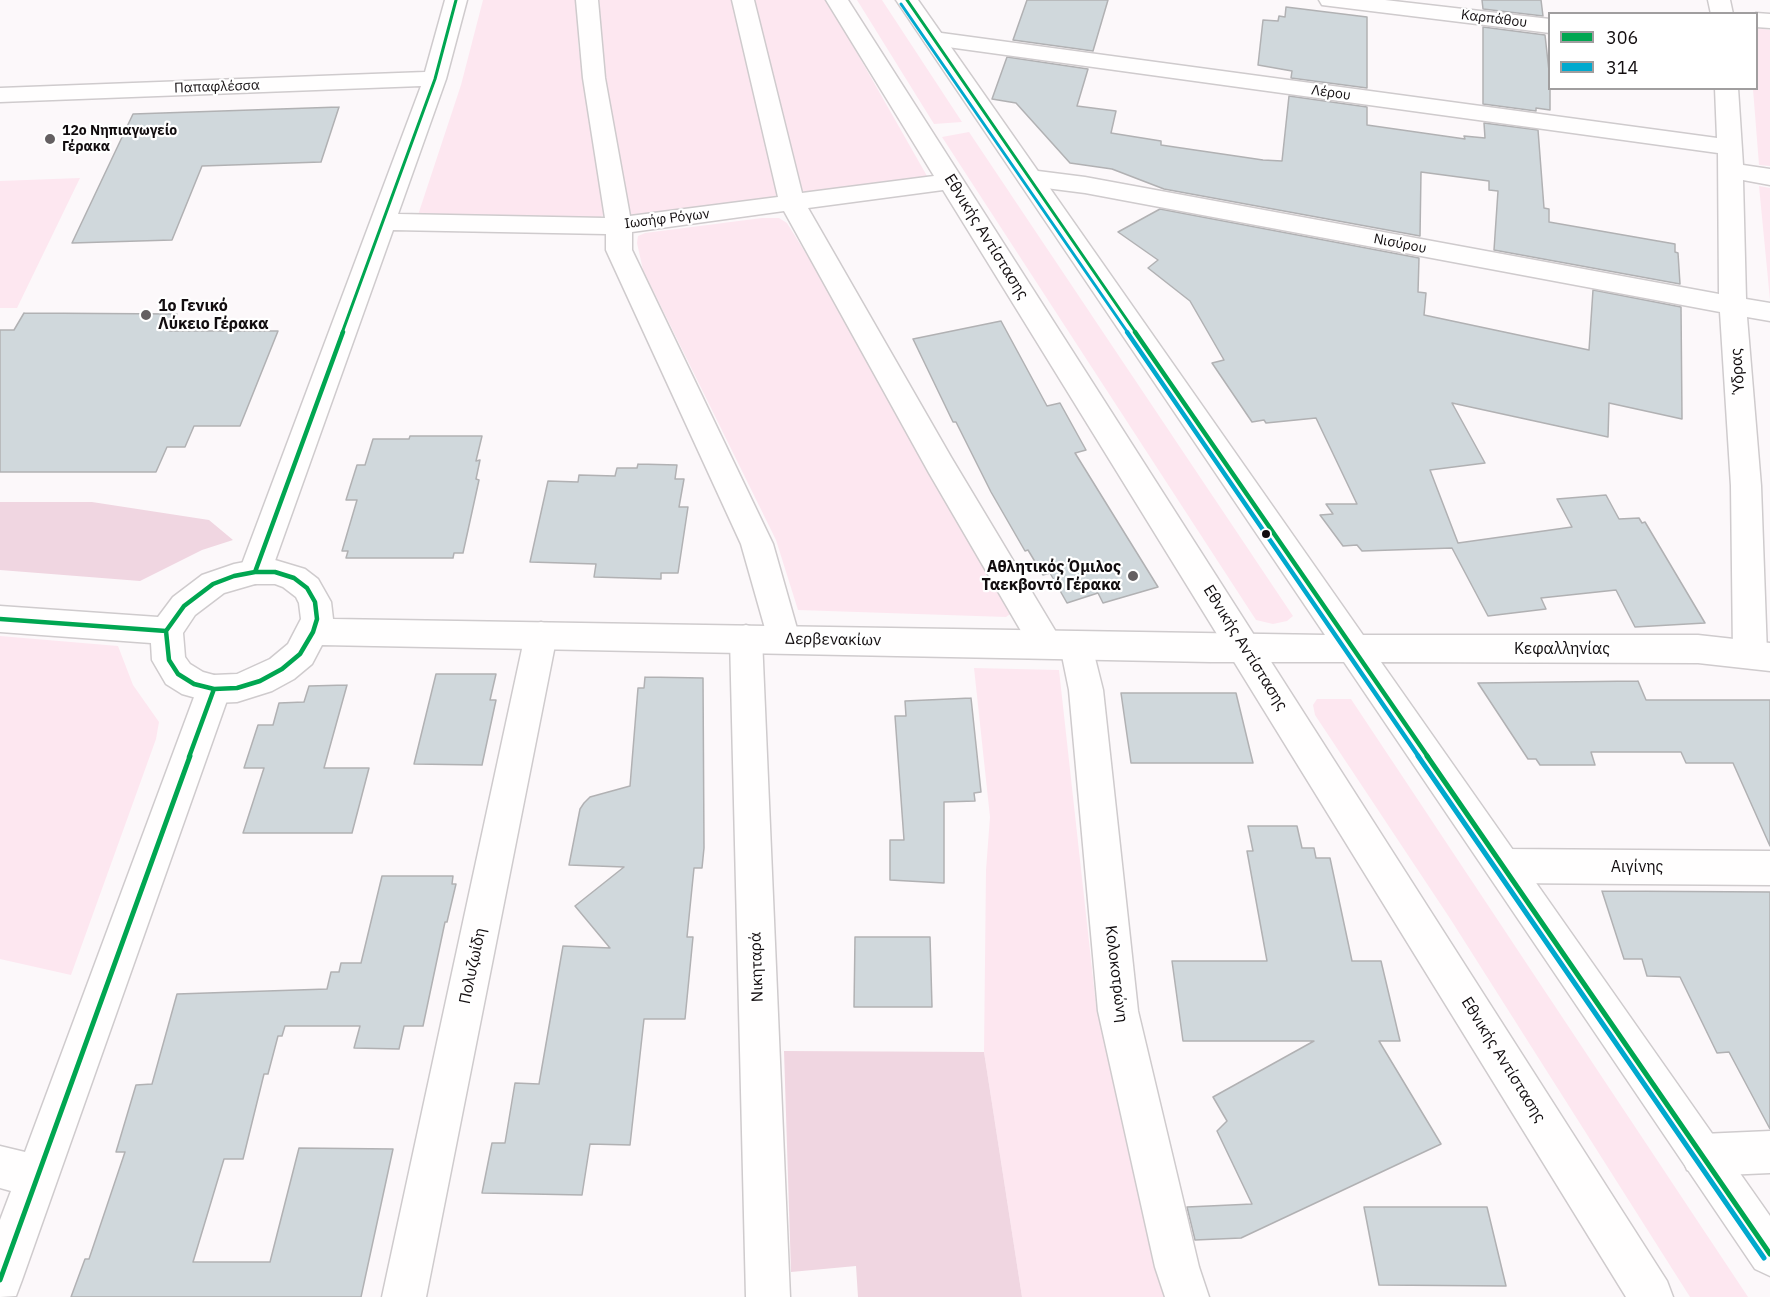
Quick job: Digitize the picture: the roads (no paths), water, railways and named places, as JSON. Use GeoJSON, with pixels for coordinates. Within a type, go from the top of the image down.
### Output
{"type":"FeatureCollection","features":[{"type":"Feature","properties":{"kind":"street"},"geometry":{"type":"LineString","coordinates":[[255,572],[435,79],[456,0]]}},
{"type":"Feature","properties":{"kind":"street"},"geometry":{"type":"LineString","coordinates":[[587,0],[594,78],[619,225],[619,250],[757,544],[784,639]]}},
{"type":"Feature","properties":{"kind":"street","name":"Κολοκοτρώνη"},"geometry":{"type":"LineString","coordinates":[[743,0],[792,203],[940,465],[1061,645],[1086,690],[1118,1011],[1177,1267],[1187,1297]]}},
{"type":"Feature","properties":{"kind":"street","name":"Εθνικής Αντίστασης"},"geometry":{"type":"LineString","coordinates":[[837,0],[1651,1297]]}},
{"type":"Feature","properties":{"kind":"street"},"geometry":{"type":"LineString","coordinates":[[907,0],[1328,615],[1354,648],[1770,1254]]}},
{"type":"Feature","properties":{"kind":"street","name":"Καρπάθου"},"geometry":{"type":"LineString","coordinates":[[1330,0],[1548,26]]}},
{"type":"Feature","properties":{"kind":"street","name":"Λέρου"},"geometry":{"type":"LineString","coordinates":[[934,39],[1730,159],[1770,177]]}},
{"type":"Feature","properties":{"kind":"street","name":"Παπαφλέσσα"},"geometry":{"type":"LineString","coordinates":[[0,95],[435,79]]}},
{"type":"Feature","properties":{"kind":"street","name":"Ύδρας"},"geometry":{"type":"LineString","coordinates":[[1726,90],[1733,306],[1758,488],[1760,655]]}},
{"type":"Feature","properties":{"kind":"street","name":"Νισύρου"},"geometry":{"type":"LineString","coordinates":[[1030,178],[1085,185],[1770,312]]}},
{"type":"Feature","properties":{"kind":"street","name":"Ιωσήφ Ρόγων"},"geometry":{"type":"LineString","coordinates":[[381,222],[619,225],[951,181]]}},
{"type":"Feature","properties":{"kind":"street"},"geometry":{"type":"LineString","coordinates":[[255,572],[275,572],[294,578],[307,588],[315,602],[317,619],[313,632],[300,654],[282,669],[260,681],[237,688],[214,689],[194,684],[178,674],[169,660],[166,631],[184,606],[195,595],[213,584],[234,576],[255,572]]}},
{"type":"Feature","properties":{"kind":"street"},"geometry":{"type":"LineString","coordinates":[[0,619],[166,631]]}},
{"type":"Feature","properties":{"kind":"street","name":"Δερβενακίων"},"geometry":{"type":"LineString","coordinates":[[313,632],[1354,648]]}},
{"type":"Feature","properties":{"kind":"street","name":"Πολυζωίδη"},"geometry":{"type":"LineString","coordinates":[[404,1297],[541,635]]}},
{"type":"Feature","properties":{"kind":"street","name":"Νικηταρά"},"geometry":{"type":"LineString","coordinates":[[746,638],[768,1297]]}},
{"type":"Feature","properties":{"kind":"street","name":"Κεφαλληνίας"},"geometry":{"type":"LineString","coordinates":[[1354,648],[1698,649],[1760,655]]}},
{"type":"Feature","properties":{"kind":"street"},"geometry":{"type":"LineString","coordinates":[[0,1280],[19,1172],[214,689]]}},
{"type":"Feature","properties":{"kind":"street","name":"Αιγίνης"},"geometry":{"type":"LineString","coordinates":[[1504,866],[1770,868]]}},
{"type":"Feature","properties":{"kind":"street"},"geometry":{"type":"LineString","coordinates":[[1702,1155],[1770,1152]]}},
{"type":"Feature","properties":{"kind":"place","name":"12ο Νηπιαγωγείο Γέρακα"},"geometry":{"type":"Point","coordinates":[50,139]}},
{"type":"Feature","properties":{"kind":"place","name":"1ο Γενικό Λύκειο Γέρακα"},"geometry":{"type":"Point","coordinates":[146,315]}},
{"type":"Feature","properties":{"kind":"place","name":"Αθλητικός Όμιλος Ταεκβοντό Γέρακα"},"geometry":{"type":"Point","coordinates":[1133,576]}}]}
